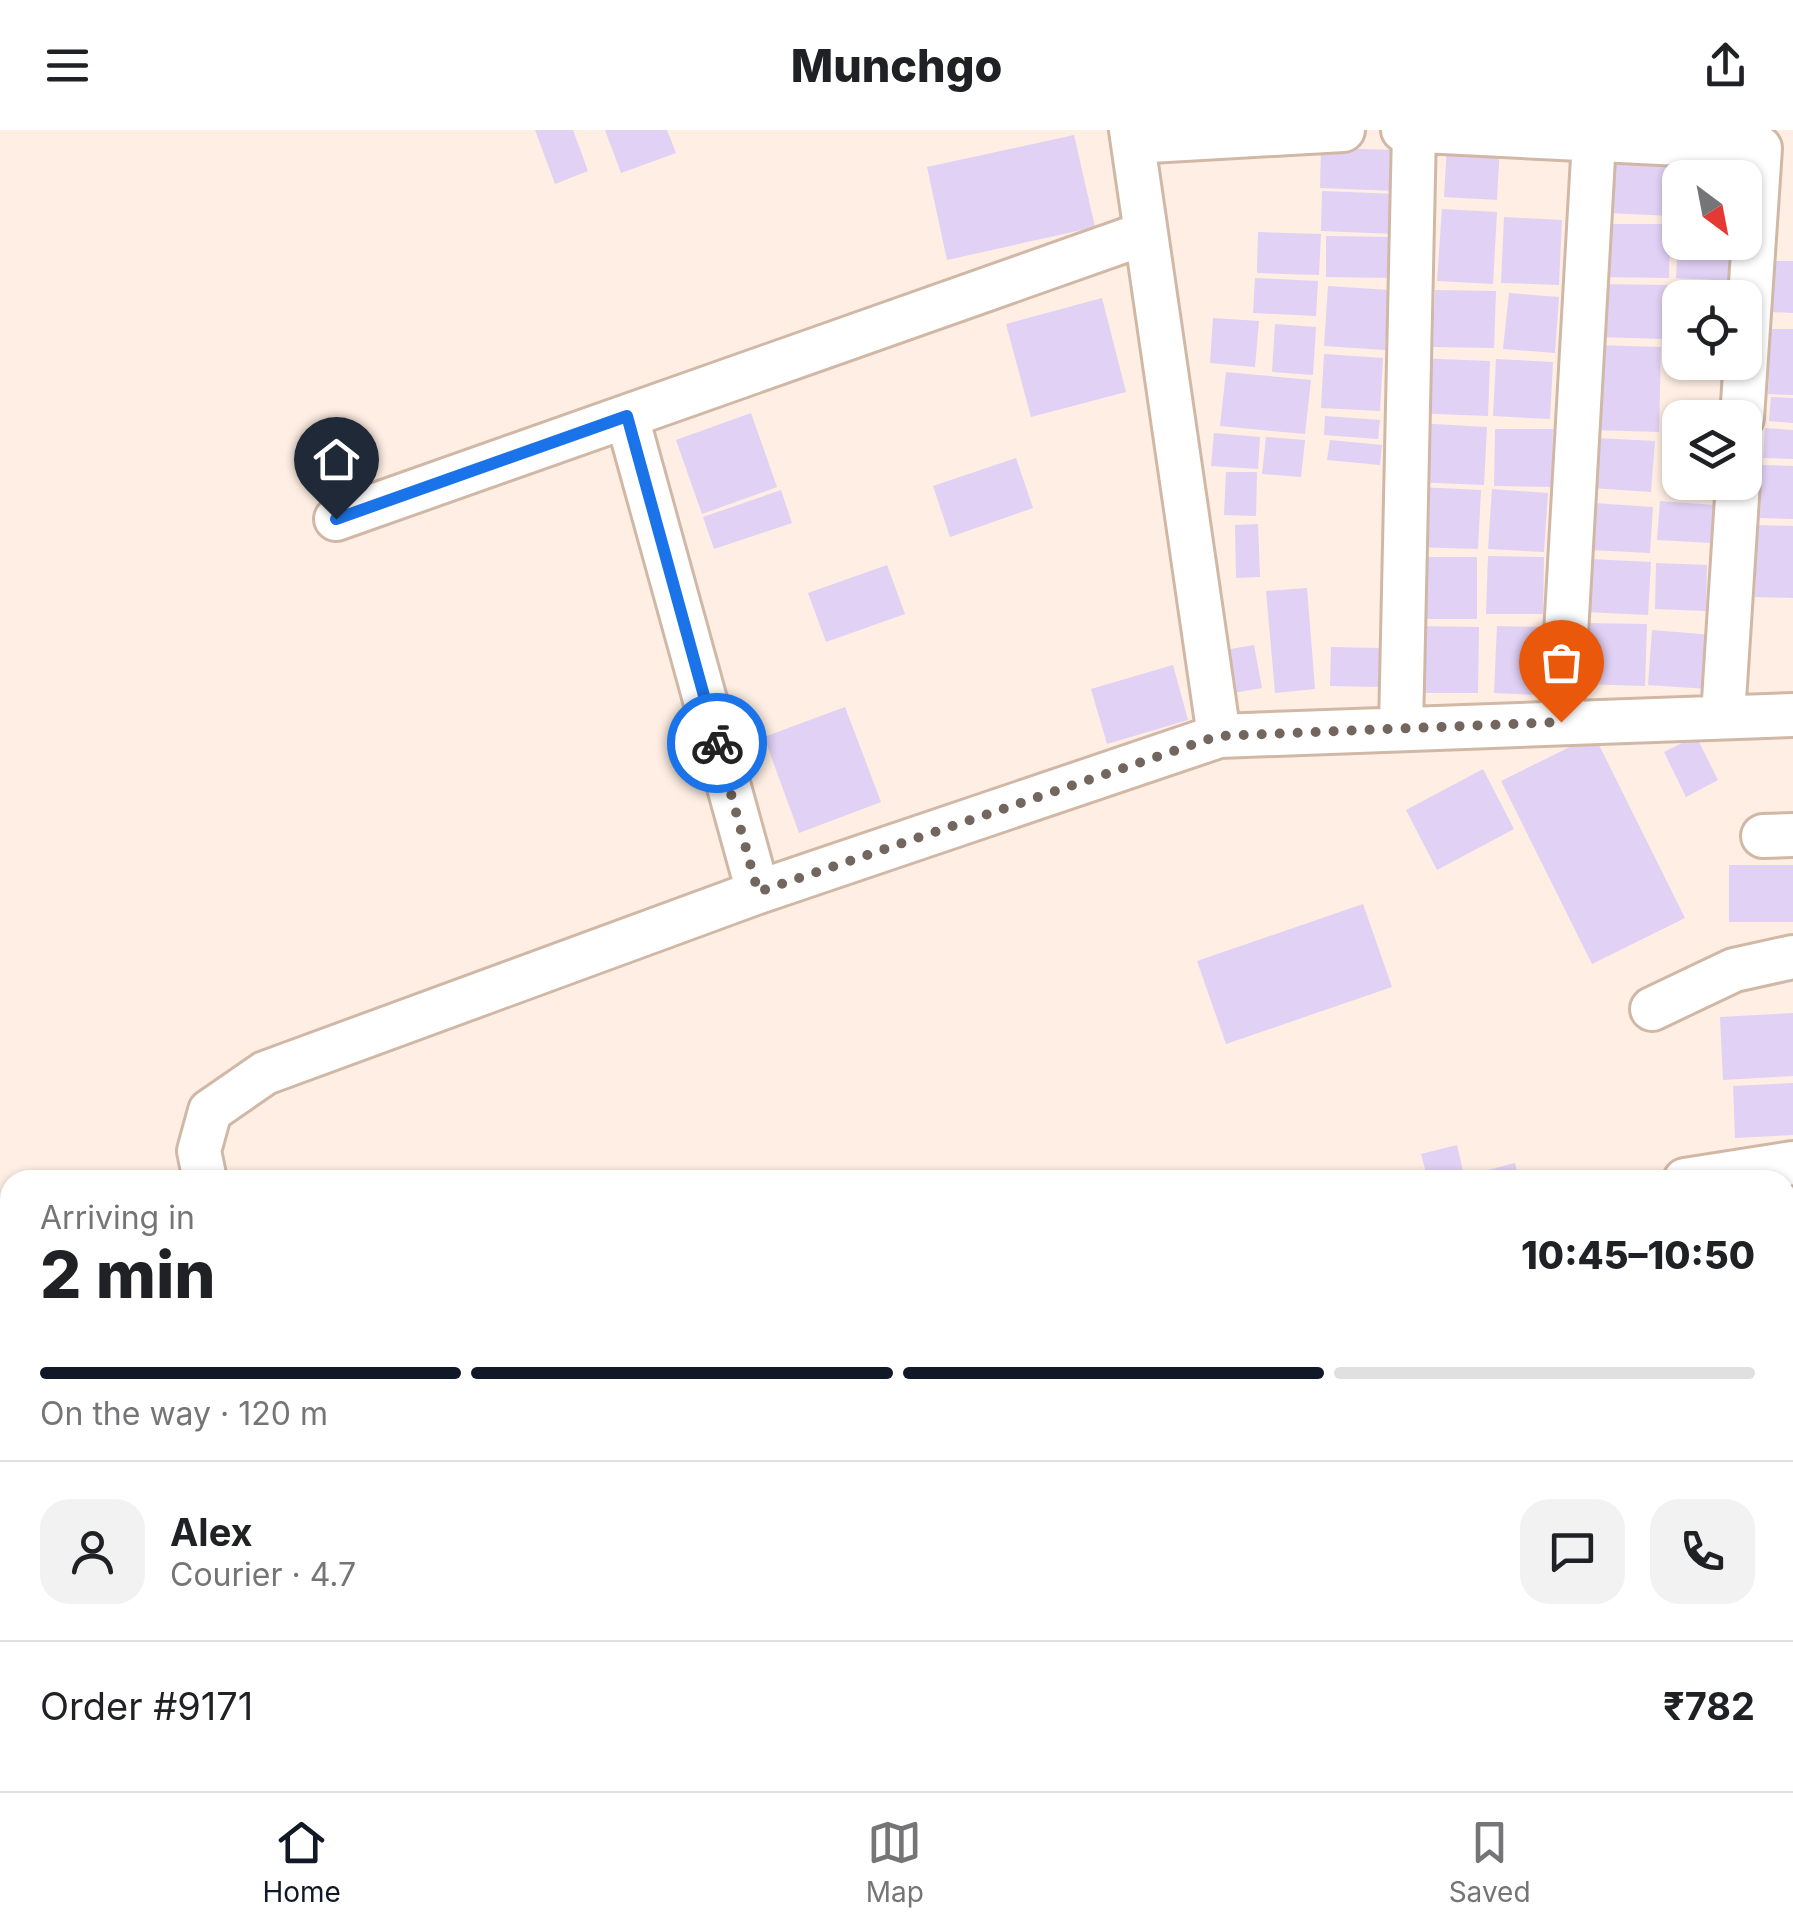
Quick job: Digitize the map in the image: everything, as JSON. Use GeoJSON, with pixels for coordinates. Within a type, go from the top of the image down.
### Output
{"type":"FeatureCollection","features":[{"type":"Feature","properties":{"kind":"street"},"geometry":{"type":"LineString","coordinates":[[1218,736],[1132,136],[1343,130]]}},
{"type":"Feature","properties":{"kind":"street"},"geometry":{"type":"LineString","coordinates":[[1404,130],[1594,140],[1761,139],[1774,240],[1745,400]]}},
{"type":"Feature","properties":{"kind":"street"},"geometry":{"type":"LineString","coordinates":[[1401,728],[1414,130]]}},
{"type":"Feature","properties":{"kind":"street"},"geometry":{"type":"LineString","coordinates":[[1561,722],[1594,140]]}},
{"type":"Feature","properties":{"kind":"street"},"geometry":{"type":"LineString","coordinates":[[336,519],[1146,233]]}},
{"type":"Feature","properties":{"kind":"street"},"geometry":{"type":"LineString","coordinates":[[627,416],[758,892]]}},
{"type":"Feature","properties":{"kind":"street"},"geometry":{"type":"LineString","coordinates":[[1723,716],[1737,500]]}},
{"type":"Feature","properties":{"kind":"street"},"geometry":{"type":"LineString","coordinates":[[203,1170],[200,1151],[210,1111],[265,1073],[758,892],[1218,736],[1793,715]]}},
{"type":"Feature","properties":{"kind":"street"},"geometry":{"type":"LineString","coordinates":[[1652,1009],[1734,970],[1793,957]]}},
{"type":"Feature","properties":{"kind":"street"},"geometry":{"type":"LineString","coordinates":[[1749,1170],[1793,1163]]}},
{"type":"Feature","properties":{"kind":"building"},"geometry":{"type":"Polygon","coordinates":[[[535,130],[573,130],[588,171],[555,184],[535,130]]]}},
{"type":"Feature","properties":{"kind":"building"},"geometry":{"type":"Polygon","coordinates":[[[605,130],[667,130],[676,153],[621,173],[605,130]]]}},
{"type":"Feature","properties":{"kind":"building"},"geometry":{"type":"Polygon","coordinates":[[[1074,135],[1095,227],[947,260],[927,167],[1074,135]]]}},
{"type":"Feature","properties":{"kind":"building"},"geometry":{"type":"Polygon","coordinates":[[[1447,143],[1500,145],[1497,200],[1444,197],[1447,143]]]}},
{"type":"Feature","properties":{"kind":"building"},"geometry":{"type":"Polygon","coordinates":[[[1321,148],[1397,150],[1396,191],[1320,188],[1321,148]]]}},
{"type":"Feature","properties":{"kind":"building"},"geometry":{"type":"Polygon","coordinates":[[[1611,153],[1676,157],[1662,160],[1662,216],[1608,213],[1611,153]]]}},
{"type":"Feature","properties":{"kind":"building"},"geometry":{"type":"Polygon","coordinates":[[[1682,154],[1740,157],[1740,160],[1682,160],[1682,154]]]}},
{"type":"Feature","properties":{"kind":"building"},"geometry":{"type":"Polygon","coordinates":[[[1322,191],[1396,194],[1395,234],[1321,231],[1322,191]]]}},
{"type":"Feature","properties":{"kind":"building"},"geometry":{"type":"Polygon","coordinates":[[[1442,209],[1497,212],[1493,284],[1437,281],[1442,209]]]}},
{"type":"Feature","properties":{"kind":"building"},"geometry":{"type":"Polygon","coordinates":[[[1504,217],[1562,220],[1559,285],[1501,283],[1504,217]]]}},
{"type":"Feature","properties":{"kind":"building"},"geometry":{"type":"Polygon","coordinates":[[[1600,224],[1662,224],[1662,260],[1669,260],[1669,278],[1599,277],[1600,224]]]}},
{"type":"Feature","properties":{"kind":"building"},"geometry":{"type":"Polygon","coordinates":[[[1258,232],[1321,234],[1319,275],[1257,273],[1258,232]]]}},
{"type":"Feature","properties":{"kind":"building"},"geometry":{"type":"Polygon","coordinates":[[[1326,236],[1394,237],[1393,278],[1326,277],[1326,236]]]}},
{"type":"Feature","properties":{"kind":"building"},"geometry":{"type":"Polygon","coordinates":[[[1677,260],[1734,260],[1733,280],[1676,278],[1677,260]]]}},
{"type":"Feature","properties":{"kind":"building"},"geometry":{"type":"Polygon","coordinates":[[[1772,261],[1793,261],[1793,313],[1771,312],[1772,261]]]}},
{"type":"Feature","properties":{"kind":"building"},"geometry":{"type":"Polygon","coordinates":[[[1255,278],[1318,281],[1316,316],[1253,313],[1255,278]]]}},
{"type":"Feature","properties":{"kind":"building"},"geometry":{"type":"Polygon","coordinates":[[[1600,284],[1662,285],[1662,339],[1598,337],[1600,284]]]}},
{"type":"Feature","properties":{"kind":"building"},"geometry":{"type":"Polygon","coordinates":[[[1328,286],[1389,290],[1385,350],[1324,346],[1328,286]]]}},
{"type":"Feature","properties":{"kind":"building"},"geometry":{"type":"Polygon","coordinates":[[[1435,290],[1496,291],[1494,348],[1433,347],[1435,290]]]}},
{"type":"Feature","properties":{"kind":"building"},"geometry":{"type":"Polygon","coordinates":[[[1509,293],[1559,297],[1555,353],[1503,349],[1509,293]]]}},
{"type":"Feature","properties":{"kind":"building"},"geometry":{"type":"Polygon","coordinates":[[[1102,298],[1126,392],[1031,417],[1006,324],[1102,298]]]}},
{"type":"Feature","properties":{"kind":"building"},"geometry":{"type":"Polygon","coordinates":[[[1213,318],[1259,321],[1255,367],[1210,363],[1213,318]]]}},
{"type":"Feature","properties":{"kind":"building"},"geometry":{"type":"Polygon","coordinates":[[[1275,324],[1316,327],[1313,375],[1272,372],[1275,324]]]}},
{"type":"Feature","properties":{"kind":"building"},"geometry":{"type":"Polygon","coordinates":[[[1771,329],[1793,329],[1793,395],[1768,394],[1771,329]]]}},
{"type":"Feature","properties":{"kind":"building"},"geometry":{"type":"Polygon","coordinates":[[[1596,345],[1661,347],[1659,432],[1594,430],[1596,345]]]}},
{"type":"Feature","properties":{"kind":"building"},"geometry":{"type":"Polygon","coordinates":[[[1324,354],[1383,358],[1380,411],[1321,408],[1324,354]]]}},
{"type":"Feature","properties":{"kind":"building"},"geometry":{"type":"Polygon","coordinates":[[[1413,358],[1490,361],[1488,416],[1411,413],[1413,358]]]}},
{"type":"Feature","properties":{"kind":"building"},"geometry":{"type":"Polygon","coordinates":[[[1496,359],[1553,362],[1550,419],[1493,416],[1496,359]]]}},
{"type":"Feature","properties":{"kind":"building"},"geometry":{"type":"Polygon","coordinates":[[[1226,372],[1311,380],[1305,434],[1220,426],[1226,372]]]}},
{"type":"Feature","properties":{"kind":"building"},"geometry":{"type":"Polygon","coordinates":[[[1771,397],[1793,398],[1793,423],[1769,421],[1771,397]]]}},
{"type":"Feature","properties":{"kind":"building"},"geometry":{"type":"Polygon","coordinates":[[[751,413],[777,487],[702,514],[676,440],[751,413]]]}},
{"type":"Feature","properties":{"kind":"building"},"geometry":{"type":"Polygon","coordinates":[[[1325,416],[1380,420],[1378,439],[1324,435],[1325,416]]]}},
{"type":"Feature","properties":{"kind":"building"},"geometry":{"type":"Polygon","coordinates":[[[1416,423],[1487,427],[1484,485],[1414,482],[1416,423]]]}},
{"type":"Feature","properties":{"kind":"building"},"geometry":{"type":"Polygon","coordinates":[[[1765,428],[1793,430],[1793,459],[1763,458],[1765,428]]]}},
{"type":"Feature","properties":{"kind":"building"},"geometry":{"type":"Polygon","coordinates":[[[1495,429],[1553,429],[1552,487],[1494,486],[1495,429]]]}},
{"type":"Feature","properties":{"kind":"building"},"geometry":{"type":"Polygon","coordinates":[[[1214,433],[1260,437],[1258,469],[1211,466],[1214,433]]]}},
{"type":"Feature","properties":{"kind":"building"},"geometry":{"type":"Polygon","coordinates":[[[1266,437],[1305,440],[1301,477],[1262,474],[1266,437]]]}},
{"type":"Feature","properties":{"kind":"building"},"geometry":{"type":"Polygon","coordinates":[[[1595,438],[1655,441],[1651,492],[1592,488],[1595,438]]]}},
{"type":"Feature","properties":{"kind":"building"},"geometry":{"type":"Polygon","coordinates":[[[1330,440],[1382,445],[1380,465],[1327,460],[1330,440]]]}},
{"type":"Feature","properties":{"kind":"building"},"geometry":{"type":"Polygon","coordinates":[[[1016,458],[1033,508],[950,537],[933,486],[1016,458]]]}},
{"type":"Feature","properties":{"kind":"building"},"geometry":{"type":"Polygon","coordinates":[[[1762,465],[1793,466],[1793,519],[1760,518],[1762,465]]]}},
{"type":"Feature","properties":{"kind":"building"},"geometry":{"type":"Polygon","coordinates":[[[1226,472],[1257,472],[1256,516],[1224,515],[1226,472]]]}},
{"type":"Feature","properties":{"kind":"building"},"geometry":{"type":"Polygon","coordinates":[[[1418,487],[1481,490],[1478,549],[1415,547],[1418,487]]]}},
{"type":"Feature","properties":{"kind":"building"},"geometry":{"type":"Polygon","coordinates":[[[1492,489],[1548,493],[1544,552],[1488,549],[1492,489]]]}},
{"type":"Feature","properties":{"kind":"building"},"geometry":{"type":"Polygon","coordinates":[[[781,490],[792,523],[714,549],[703,517],[781,490]]]}},
{"type":"Feature","properties":{"kind":"building"},"geometry":{"type":"Polygon","coordinates":[[[1660,501],[1715,505],[1712,543],[1657,540],[1660,501]]]}},
{"type":"Feature","properties":{"kind":"building"},"geometry":{"type":"Polygon","coordinates":[[[1593,503],[1653,507],[1650,553],[1590,550],[1593,503]]]}},
{"type":"Feature","properties":{"kind":"building"},"geometry":{"type":"Polygon","coordinates":[[[1258,524],[1260,577],[1236,578],[1235,525],[1258,524]]]}},
{"type":"Feature","properties":{"kind":"building"},"geometry":{"type":"Polygon","coordinates":[[[1757,525],[1793,526],[1793,598],[1755,597],[1757,525]]]}},
{"type":"Feature","properties":{"kind":"building"},"geometry":{"type":"Polygon","coordinates":[[[1488,556],[1544,557],[1543,614],[1486,614],[1488,556]]]}},
{"type":"Feature","properties":{"kind":"building"},"geometry":{"type":"Polygon","coordinates":[[[1420,557],[1477,557],[1477,619],[1419,619],[1420,557]]]}},
{"type":"Feature","properties":{"kind":"building"},"geometry":{"type":"Polygon","coordinates":[[[1589,559],[1651,562],[1648,615],[1585,612],[1589,559]]]}},
{"type":"Feature","properties":{"kind":"building"},"geometry":{"type":"Polygon","coordinates":[[[1656,563],[1707,565],[1706,611],[1655,609],[1656,563]]]}},
{"type":"Feature","properties":{"kind":"building"},"geometry":{"type":"Polygon","coordinates":[[[887,565],[905,614],[826,642],[808,593],[887,565]]]}},
{"type":"Feature","properties":{"kind":"building"},"geometry":{"type":"Polygon","coordinates":[[[1307,588],[1315,689],[1275,693],[1266,591],[1307,588]]]}},
{"type":"Feature","properties":{"kind":"building"},"geometry":{"type":"Polygon","coordinates":[[[1584,623],[1647,624],[1645,686],[1582,684],[1584,623]]]}},
{"type":"Feature","properties":{"kind":"building"},"geometry":{"type":"Polygon","coordinates":[[[1413,626],[1479,627],[1478,693],[1412,693],[1413,626]]]}},
{"type":"Feature","properties":{"kind":"building"},"geometry":{"type":"Polygon","coordinates":[[[1497,626],[1541,627],[1539,695],[1494,693],[1497,626]]]}},
{"type":"Feature","properties":{"kind":"building"},"geometry":{"type":"Polygon","coordinates":[[[1652,630],[1713,635],[1708,689],[1648,685],[1652,630]]]}},
{"type":"Feature","properties":{"kind":"building"},"geometry":{"type":"Polygon","coordinates":[[[1254,645],[1262,688],[1233,693],[1225,650],[1254,645]]]}},
{"type":"Feature","properties":{"kind":"building"},"geometry":{"type":"Polygon","coordinates":[[[1331,647],[1381,648],[1381,687],[1330,686],[1331,647]]]}},
{"type":"Feature","properties":{"kind":"building"},"geometry":{"type":"Polygon","coordinates":[[[1173,665],[1188,720],[1107,744],[1091,689],[1173,665]]]}},
{"type":"Feature","properties":{"kind":"building"},"geometry":{"type":"Polygon","coordinates":[[[845,707],[881,802],[799,833],[764,737],[845,707]]]}},
{"type":"Feature","properties":{"kind":"building"},"geometry":{"type":"Polygon","coordinates":[[[1594,735],[1685,918],[1592,964],[1501,781],[1594,735]]]}},
{"type":"Feature","properties":{"kind":"building"},"geometry":{"type":"Polygon","coordinates":[[[1696,736],[1718,780],[1686,797],[1664,752],[1696,736]]]}},
{"type":"Feature","properties":{"kind":"building"},"geometry":{"type":"Polygon","coordinates":[[[1483,769],[1514,829],[1437,870],[1406,810],[1483,769]]]}},
{"type":"Feature","properties":{"kind":"building"},"geometry":{"type":"Polygon","coordinates":[[[1729,865],[1793,865],[1793,922],[1729,922],[1729,865]]]}},
{"type":"Feature","properties":{"kind":"building"},"geometry":{"type":"Polygon","coordinates":[[[1363,904],[1392,987],[1226,1044],[1197,961],[1363,904]]]}},
{"type":"Feature","properties":{"kind":"building"},"geometry":{"type":"Polygon","coordinates":[[[1793,1013],[1793,1076],[1723,1080],[1720,1017],[1793,1013]]]}},
{"type":"Feature","properties":{"kind":"building"},"geometry":{"type":"Polygon","coordinates":[[[1793,1083],[1793,1135],[1735,1138],[1733,1086],[1793,1083]]]}},
{"type":"Feature","properties":{"kind":"building"},"geometry":{"type":"Polygon","coordinates":[[[1457,1145],[1463,1170],[1425,1170],[1421,1154],[1457,1145]]]}},
{"type":"Feature","properties":{"kind":"building"},"geometry":{"type":"Polygon","coordinates":[[[1515,1163],[1517,1170],[1488,1170],[1515,1163]]]}},
{"type":"Feature","properties":{"kind":"way so far"},"geometry":{"type":"LineString","coordinates":[[717,743],[758,892],[1218,736],[1561,722]]}},
{"type":"Feature","properties":{"kind":"route"},"geometry":{"type":"LineString","coordinates":[[336,519],[627,416],[717,743]]}}]}
